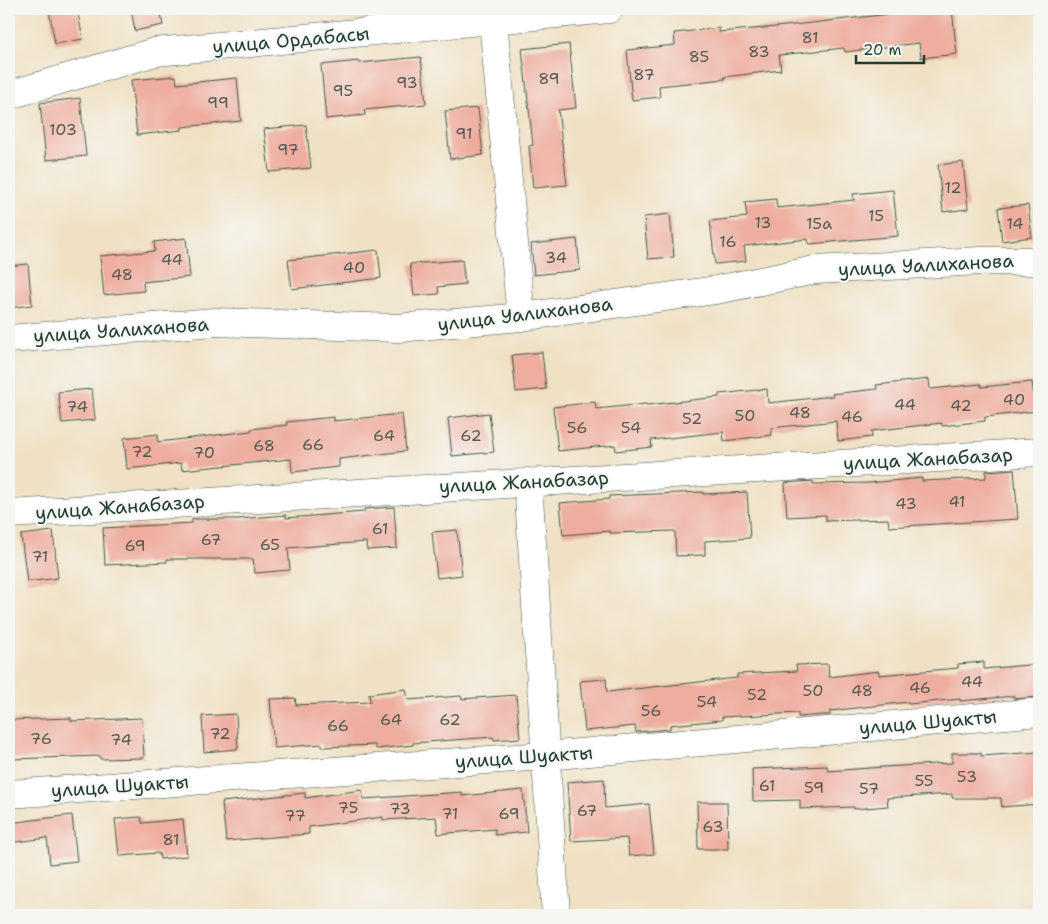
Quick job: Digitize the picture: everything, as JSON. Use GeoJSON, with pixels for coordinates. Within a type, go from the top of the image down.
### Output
{"type":"FeatureCollection","features":[{"type":"Feature","properties":{"kind":"street","name":"улица Ордабасы"},"geometry":{"type":"LineString","coordinates":[[9,95],[155,52],[609,9]]}},
{"type":"Feature","properties":{"kind":"street"},"geometry":{"type":"LineString","coordinates":[[493,21],[521,317]]}},
{"type":"Feature","properties":{"kind":"street","name":"улица Уалиханова"},"geometry":{"type":"LineString","coordinates":[[9,339],[214,322],[398,328],[521,317],[716,290],[815,270],[980,261],[1039,261]]}},
{"type":"Feature","properties":{"kind":"street","name":"улица Жанабазар"},"geometry":{"type":"LineString","coordinates":[[9,514],[1039,452]]}},
{"type":"Feature","properties":{"kind":"street"},"geometry":{"type":"LineString","coordinates":[[528,482],[556,915]]}},
{"type":"Feature","properties":{"kind":"street","name":"улица Шуакты"},"geometry":{"type":"LineString","coordinates":[[9,794],[545,756],[1039,712]]}},
{"type":"Feature","properties":{"kind":"building"},"geometry":{"type":"Polygon","coordinates":[[[49,9],[77,9],[83,39],[55,44],[49,9]]]}},
{"type":"Feature","properties":{"kind":"building"},"geometry":{"type":"Polygon","coordinates":[[[131,9],[160,9],[163,25],[135,31],[131,9]]]}},
{"type":"Feature","properties":{"kind":"building"},"geometry":{"type":"Polygon","coordinates":[[[915,9],[952,9],[957,54],[921,58],[919,43],[845,52],[844,48],[779,55],[781,70],[724,77],[725,79],[659,86],[660,97],[632,100],[627,50],[675,45],[674,33],[719,28],[719,32],[776,27],[916,11],[915,9]]]}},
{"type":"Feature","properties":{"kind":"building"},"geometry":{"type":"Polygon","coordinates":[[[569,44],[576,108],[558,110],[567,185],[533,188],[529,146],[533,145],[522,49],[569,44]]]}},
{"type":"Feature","properties":{"kind":"building"},"geometry":{"type":"Polygon","coordinates":[[[421,57],[426,104],[364,110],[365,115],[326,119],[321,65],[421,57]]]}},
{"type":"Feature","properties":{"kind":"building"},"geometry":{"type":"Polygon","coordinates":[[[176,76],[177,84],[237,78],[241,121],[182,127],[182,130],[137,135],[131,80],[176,76]]]}},
{"type":"Feature","properties":{"kind":"building"},"geometry":{"type":"Polygon","coordinates":[[[80,98],[86,156],[46,160],[40,103],[80,98]]]}},
{"type":"Feature","properties":{"kind":"building"},"geometry":{"type":"Polygon","coordinates":[[[478,108],[483,155],[450,159],[445,111],[478,108]]]}},
{"type":"Feature","properties":{"kind":"building"},"geometry":{"type":"Polygon","coordinates":[[[306,125],[311,168],[269,172],[264,129],[306,125]]]}},
{"type":"Feature","properties":{"kind":"building"},"geometry":{"type":"Polygon","coordinates":[[[963,162],[968,209],[943,212],[938,165],[963,162]]]}},
{"type":"Feature","properties":{"kind":"building"},"geometry":{"type":"Polygon","coordinates":[[[893,190],[898,236],[809,244],[808,239],[744,246],[746,261],[715,264],[710,221],[747,217],[745,202],[776,199],[777,208],[854,200],[853,194],[893,190]]]}},
{"type":"Feature","properties":{"kind":"building"},"geometry":{"type":"Polygon","coordinates":[[[1028,205],[1032,237],[1002,241],[998,208],[1028,205]]]}},
{"type":"Feature","properties":{"kind":"building"},"geometry":{"type":"Polygon","coordinates":[[[670,214],[674,257],[648,259],[644,217],[670,214]]]}},
{"type":"Feature","properties":{"kind":"building"},"geometry":{"type":"Polygon","coordinates":[[[186,238],[190,277],[143,282],[144,291],[104,295],[100,256],[155,251],[154,242],[186,238]]]}},
{"type":"Feature","properties":{"kind":"building"},"geometry":{"type":"Polygon","coordinates":[[[577,239],[580,270],[534,275],[531,244],[577,239]]]}},
{"type":"Feature","properties":{"kind":"building"},"geometry":{"type":"Polygon","coordinates":[[[378,250],[381,278],[292,289],[288,260],[378,250]]]}},
{"type":"Feature","properties":{"kind":"building"},"geometry":{"type":"Polygon","coordinates":[[[462,260],[465,284],[438,287],[439,294],[414,296],[410,264],[462,260]]]}},
{"type":"Feature","properties":{"kind":"building"},"geometry":{"type":"Polygon","coordinates":[[[28,264],[32,305],[9,308],[9,266],[28,264]]]}},
{"type":"Feature","properties":{"kind":"building"},"geometry":{"type":"Polygon","coordinates":[[[542,352],[546,389],[516,392],[512,355],[542,352]]]}},
{"type":"Feature","properties":{"kind":"building"},"geometry":{"type":"Polygon","coordinates":[[[929,379],[930,389],[1032,382],[1036,411],[985,417],[985,421],[942,426],[942,423],[871,431],[872,437],[838,441],[836,421],[771,428],[772,435],[724,441],[723,432],[651,440],[652,447],[616,451],[615,445],[558,451],[553,407],[595,402],[596,409],[647,405],[719,397],[719,394],[767,389],[768,403],[833,396],[832,394],[877,389],[876,385],[929,379]]]}},
{"type":"Feature","properties":{"kind":"building"},"geometry":{"type":"Polygon","coordinates":[[[92,389],[95,420],[62,423],[58,392],[92,389]]]}},
{"type":"Feature","properties":{"kind":"building"},"geometry":{"type":"Polygon","coordinates":[[[489,413],[494,452],[452,456],[448,418],[489,413]]]}},
{"type":"Feature","properties":{"kind":"building"},"geometry":{"type":"Polygon","coordinates":[[[402,414],[406,451],[339,459],[339,467],[292,472],[291,459],[182,470],[181,463],[127,469],[124,438],[158,434],[158,442],[251,431],[251,429],[287,425],[286,422],[334,417],[334,421],[402,414]]]}},
{"type":"Feature","properties":{"kind":"building"},"geometry":{"type":"Polygon","coordinates":[[[1014,469],[1018,519],[889,527],[888,519],[826,521],[826,515],[787,517],[785,483],[813,481],[813,484],[869,483],[922,478],[922,481],[986,478],[986,471],[1014,469]]]}},
{"type":"Feature","properties":{"kind":"building"},"geometry":{"type":"Polygon","coordinates":[[[703,492],[703,494],[747,492],[750,538],[705,541],[705,555],[676,556],[675,531],[610,533],[610,531],[563,535],[560,503],[609,499],[609,496],[703,492]]]}},
{"type":"Feature","properties":{"kind":"building"},"geometry":{"type":"Polygon","coordinates":[[[394,507],[397,548],[367,550],[366,542],[288,548],[290,570],[255,573],[253,559],[167,559],[167,562],[105,565],[103,528],[192,523],[192,519],[238,519],[286,515],[286,518],[364,512],[364,509],[394,507]]]}},
{"type":"Feature","properties":{"kind":"building"},"geometry":{"type":"Polygon","coordinates":[[[457,530],[462,575],[437,578],[432,532],[457,530]]]}},
{"type":"Feature","properties":{"kind":"building"},"geometry":{"type":"Polygon","coordinates":[[[53,531],[58,578],[27,582],[21,535],[53,531]]]}},
{"type":"Feature","properties":{"kind":"building"},"geometry":{"type":"Polygon","coordinates":[[[984,662],[984,669],[1039,664],[1039,697],[1014,699],[1014,696],[909,704],[909,702],[830,711],[830,715],[798,717],[798,713],[722,717],[722,720],[670,725],[670,729],[636,732],[635,726],[585,731],[580,681],[606,679],[607,692],[737,678],[737,674],[797,671],[796,665],[828,664],[829,677],[879,671],[879,675],[958,668],[958,664],[984,662]]]}},
{"type":"Feature","properties":{"kind":"building"},"geometry":{"type":"Polygon","coordinates":[[[406,689],[408,700],[461,696],[462,699],[516,695],[520,738],[494,740],[493,737],[413,743],[413,745],[376,749],[375,745],[322,747],[322,744],[274,748],[270,699],[295,698],[296,705],[370,702],[369,694],[406,689]]]}},
{"type":"Feature","properties":{"kind":"building"},"geometry":{"type":"Polygon","coordinates":[[[236,714],[238,749],[204,752],[202,716],[236,714]]]}},
{"type":"Feature","properties":{"kind":"building"},"geometry":{"type":"Polygon","coordinates":[[[71,718],[71,721],[142,718],[144,758],[100,759],[100,756],[11,759],[10,720],[71,718]]]}},
{"type":"Feature","properties":{"kind":"building"},"geometry":{"type":"Polygon","coordinates":[[[1039,752],[1039,804],[1002,807],[1001,798],[952,798],[952,794],[887,798],[888,806],[854,809],[854,807],[800,809],[800,800],[753,801],[752,769],[827,766],[828,771],[952,763],[952,753],[981,753],[981,756],[1039,752]]]}},
{"type":"Feature","properties":{"kind":"building"},"geometry":{"type":"Polygon","coordinates":[[[604,779],[605,808],[649,804],[654,854],[629,856],[627,838],[571,841],[567,782],[604,779]]]}},
{"type":"Feature","properties":{"kind":"building"},"geometry":{"type":"Polygon","coordinates":[[[362,790],[363,799],[462,792],[462,796],[523,790],[527,832],[495,835],[495,829],[438,834],[436,817],[383,820],[383,817],[309,827],[309,834],[226,841],[222,802],[305,793],[305,798],[362,790]]]}},
{"type":"Feature","properties":{"kind":"building"},"geometry":{"type":"Polygon","coordinates":[[[697,802],[727,802],[728,849],[698,849],[697,802]]]}},
{"type":"Feature","properties":{"kind":"building"},"geometry":{"type":"Polygon","coordinates":[[[72,815],[77,861],[50,864],[47,838],[9,843],[9,823],[72,815]]]}},
{"type":"Feature","properties":{"kind":"building"},"geometry":{"type":"Polygon","coordinates":[[[141,817],[142,823],[183,819],[187,856],[160,859],[159,853],[119,856],[115,819],[141,817]]]}}]}
